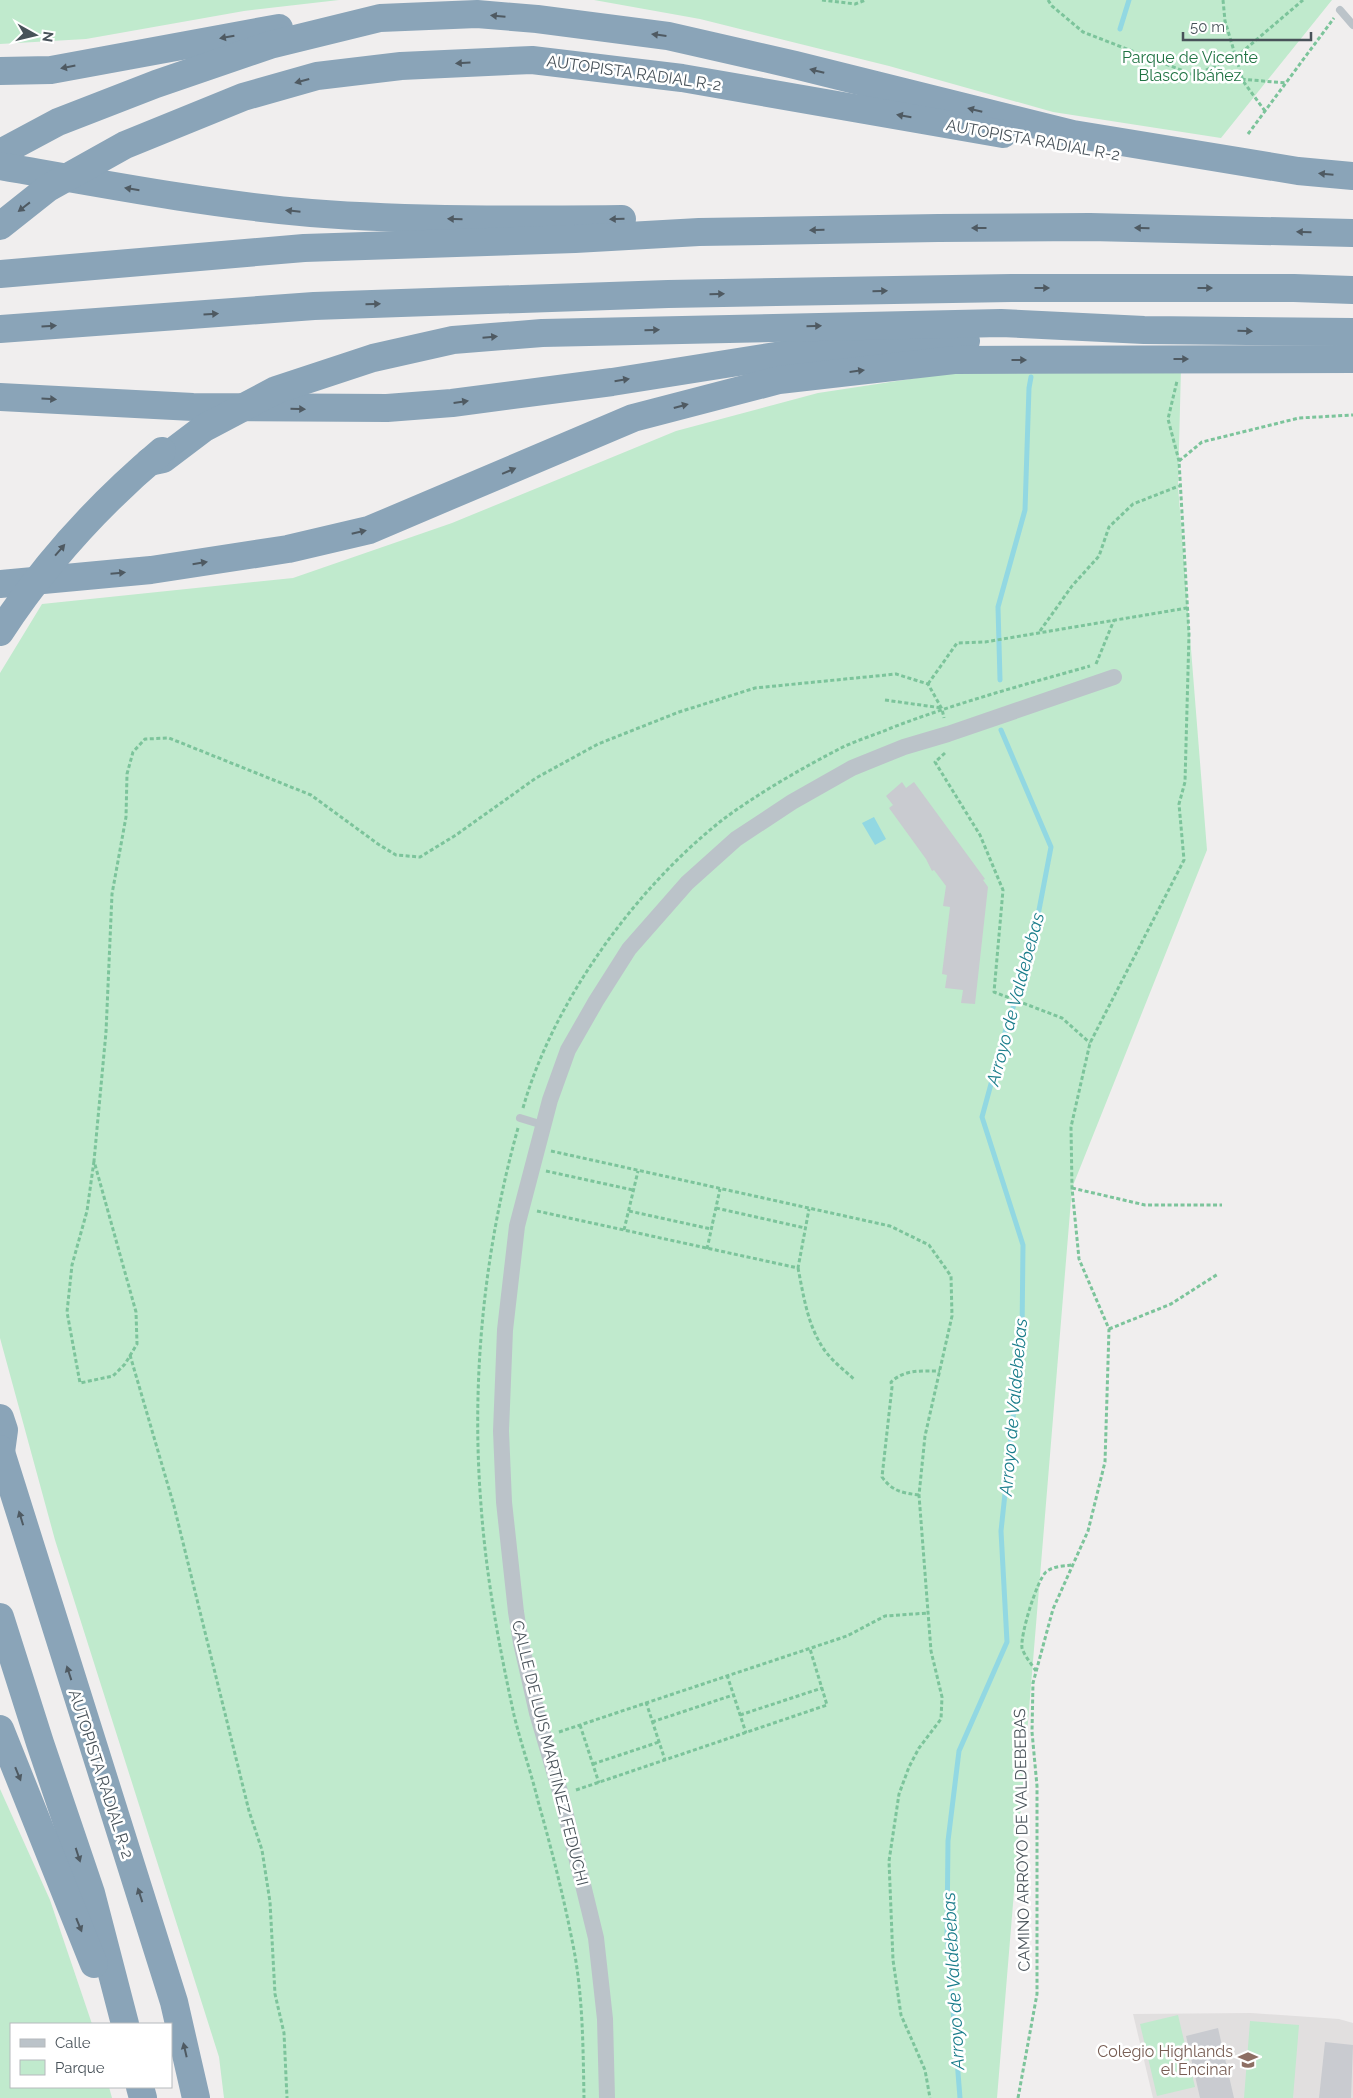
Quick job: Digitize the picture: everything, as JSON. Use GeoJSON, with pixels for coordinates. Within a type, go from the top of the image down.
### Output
{"type":"FeatureCollection","features":[{"type":"Feature","properties":{"kind":"highway"},"geometry":{"type":"LineString","coordinates":[[0,71],[51,70],[292,26],[380,18],[477,14],[537,19],[668,36],[1073,134],[1298,171],[1353,176]]}},
{"type":"Feature","properties":{"kind":"highway"},"geometry":{"type":"LineString","coordinates":[[11,148],[58,122],[175,77],[270,45],[380,18]]}},
{"type":"Feature","properties":{"kind":"highway","name":"AUTOPISTA RADIAL R-2"},"geometry":{"type":"LineString","coordinates":[[0,226],[48,188],[125,144],[243,97],[318,76],[401,66],[532,60],[682,78],[829,102],[1198,170],[1298,171]]}},
{"type":"Feature","properties":{"kind":"highway"},"geometry":{"type":"LineString","coordinates":[[0,166],[226,204],[311,213],[476,220],[658,218],[699,232]]}},
{"type":"Feature","properties":{"kind":"highway"},"geometry":{"type":"LineString","coordinates":[[0,274],[304,248],[576,239],[699,232],[1090,227],[1353,233]]}},
{"type":"Feature","properties":{"kind":"highway"},"geometry":{"type":"LineString","coordinates":[[0,329],[314,306],[668,294],[1011,288],[1294,288],[1353,290]]}},
{"type":"Feature","properties":{"kind":"highway"},"geometry":{"type":"LineString","coordinates":[[306,372],[336,353],[420,330],[668,294]]}},
{"type":"Feature","properties":{"kind":"highway"},"geometry":{"type":"LineString","coordinates":[[0,632],[44,569],[74,534],[124,483],[192,426],[215,411],[244,394],[306,372],[453,340],[542,332],[1001,323],[1144,330],[1353,332]]}},
{"type":"Feature","properties":{"kind":"highway"},"geometry":{"type":"LineString","coordinates":[[0,397],[194,407],[387,408],[471,401],[801,352],[1144,330]]}},
{"type":"Feature","properties":{"kind":"highway"},"geometry":{"type":"LineString","coordinates":[[0,584],[151,570],[288,549],[369,530],[634,418],[779,380],[954,360],[1353,359]]}},
{"type":"Feature","properties":{"kind":"highway","name":"AUTOPISTA RADIAL R-2"},"geometry":{"type":"LineString","coordinates":[[0,1418],[4,1430],[0,1450],[174,2002],[196,2098]]}},
{"type":"Feature","properties":{"kind":"highway"},"geometry":{"type":"LineString","coordinates":[[0,1617],[91,1893],[125,2023]]}},
{"type":"Feature","properties":{"kind":"highway"},"geometry":{"type":"LineString","coordinates":[[0,1729],[118,2023]]}},
{"type":"Feature","properties":{"kind":"street","name":"CALLE DE LUIS MARTÍNEZ FEDUCHI"},"geometry":{"type":"LineString","coordinates":[[607,2098],[605,2019],[596,1938],[561,1795],[544,1737],[516,1612],[504,1502],[501,1431],[504,1330],[517,1226],[550,1100],[568,1050],[596,1001],[630,949],[687,883],[736,839],[792,802],[852,768],[904,747],[948,734],[1114,677]]}},
{"type":"Feature","properties":{"kind":"lane"},"geometry":{"type":"LineString","coordinates":[[1340,10],[1353,25]]}},
{"type":"Feature","properties":{"kind":"lane"},"geometry":{"type":"LineString","coordinates":[[520,1118],[542,1125]]}},
{"type":"Feature","properties":{"kind":"path"},"geometry":{"type":"LineString","coordinates":[[822,0],[855,4],[866,0]]}},
{"type":"Feature","properties":{"kind":"path"},"geometry":{"type":"LineString","coordinates":[[1048,0],[1052,6],[1083,32],[1194,75],[1243,81],[1286,83]]}},
{"type":"Feature","properties":{"kind":"path"},"geometry":{"type":"LineString","coordinates":[[1223,0],[1225,21],[1243,81],[1266,111]]}},
{"type":"Feature","properties":{"kind":"path"},"geometry":{"type":"LineString","coordinates":[[1194,75],[1235,58],[1303,0]]}},
{"type":"Feature","properties":{"kind":"path"},"geometry":{"type":"LineString","coordinates":[[1248,134],[1340,10]]}},
{"type":"Feature","properties":{"kind":"path","name":"CAMINO ARROYO DE VALDEBEBAS"},"geometry":{"type":"LineString","coordinates":[[1018,2098],[1037,1994],[1037,1786],[1032,1732],[1033,1684],[1053,1609],[1088,1531],[1105,1462],[1108,1330],[1079,1259],[1072,1188],[1071,1128],[1090,1043],[1184,860],[1179,804],[1184,782],[1189,634],[1179,462],[1168,419],[1178,376]]}},
{"type":"Feature","properties":{"kind":"path"},"geometry":{"type":"LineString","coordinates":[[1179,462],[1202,442],[1299,418],[1353,415]]}},
{"type":"Feature","properties":{"kind":"path"},"geometry":{"type":"LineString","coordinates":[[1040,632],[1072,586],[1099,556],[1109,528],[1133,504],[1180,486]]}},
{"type":"Feature","properties":{"kind":"path"},"geometry":{"type":"LineString","coordinates":[[928,684],[957,643],[985,642],[1187,608]]}},
{"type":"Feature","properties":{"kind":"path"},"geometry":{"type":"LineString","coordinates":[[1096,664],[1114,620]]}},
{"type":"Feature","properties":{"kind":"path"},"geometry":{"type":"LineString","coordinates":[[94,1161],[136,1312],[137,1344],[125,1364],[113,1376],[80,1383],[67,1312],[72,1265],[87,1211],[94,1161],[106,1032],[112,894],[126,817],[127,774],[133,752],[144,739],[168,738],[311,796],[396,855],[420,857],[456,835],[543,774],[598,744],[679,712],[755,688],[896,674],[928,684],[942,709],[951,747],[935,762],[980,835],[1003,890],[994,992],[1062,1018],[1090,1043]]}},
{"type":"Feature","properties":{"kind":"path"},"geometry":{"type":"LineString","coordinates":[[885,700],[942,709]]}},
{"type":"Feature","properties":{"kind":"path"},"geometry":{"type":"LineString","coordinates":[[536,1148],[890,1226],[929,1245],[951,1276],[952,1316],[925,1436],[919,1495],[931,1651],[942,1697],[941,1719],[919,1748],[908,1767],[899,1794],[889,1861],[893,1960],[901,2016],[925,2070],[930,2098]]}},
{"type":"Feature","properties":{"kind":"path"},"geometry":{"type":"LineString","coordinates":[[531,1168],[633,1190]]}},
{"type":"Feature","properties":{"kind":"path"},"geometry":{"type":"LineString","coordinates":[[624,1230],[638,1171]]}},
{"type":"Feature","properties":{"kind":"path"},"geometry":{"type":"LineString","coordinates":[[1072,1188],[1146,1205],[1222,1205]]}},
{"type":"Feature","properties":{"kind":"path"},"geometry":{"type":"LineString","coordinates":[[707,1249],[720,1189]]}},
{"type":"Feature","properties":{"kind":"path"},"geometry":{"type":"LineString","coordinates":[[522,1208],[798,1268]]}},
{"type":"Feature","properties":{"kind":"path"},"geometry":{"type":"LineString","coordinates":[[716,1208],[805,1228]]}},
{"type":"Feature","properties":{"kind":"path"},"geometry":{"type":"LineString","coordinates":[[809,1209],[798,1268],[808,1316],[820,1344],[836,1364],[855,1380]]}},
{"type":"Feature","properties":{"kind":"path"},"geometry":{"type":"LineString","coordinates":[[628,1211],[712,1229]]}},
{"type":"Feature","properties":{"kind":"path"},"geometry":{"type":"LineString","coordinates":[[1108,1330],[1171,1304],[1218,1274]]}},
{"type":"Feature","properties":{"kind":"path"},"geometry":{"type":"LineString","coordinates":[[130,1355],[174,1506],[249,1811],[262,1850],[270,1902],[274,1994],[284,2033],[287,2098]]}},
{"type":"Feature","properties":{"kind":"path"},"geometry":{"type":"LineString","coordinates":[[919,1495],[899,1492],[888,1485],[882,1476],[891,1382],[899,1374],[914,1371],[940,1371]]}},
{"type":"Feature","properties":{"kind":"path"},"geometry":{"type":"LineString","coordinates":[[1036,1671],[1022,1649],[1024,1630],[1033,1599],[1045,1573],[1053,1568],[1073,1565]]}},
{"type":"Feature","properties":{"kind":"path"},"geometry":{"type":"LineString","coordinates":[[544,1737],[847,1636],[885,1616],[928,1613]]}},
{"type":"Feature","properties":{"kind":"path"},"geometry":{"type":"LineString","coordinates":[[561,1795],[827,1705],[810,1649]]}},
{"type":"Feature","properties":{"kind":"path"},"geometry":{"type":"LineString","coordinates":[[727,1675],[746,1733]]}},
{"type":"Feature","properties":{"kind":"path"},"geometry":{"type":"LineString","coordinates":[[740,1715],[822,1688]]}},
{"type":"Feature","properties":{"kind":"path"},"geometry":{"type":"LineString","coordinates":[[652,1722],[734,1695]]}},
{"type":"Feature","properties":{"kind":"path"},"geometry":{"type":"LineString","coordinates":[[646,1702],[665,1760]]}},
{"type":"Feature","properties":{"kind":"path"},"geometry":{"type":"LineString","coordinates":[[580,1725],[599,1783]]}},
{"type":"Feature","properties":{"kind":"path"},"geometry":{"type":"LineString","coordinates":[[593,1764],[659,1742]]}},
{"type":"Feature","properties":{"kind":"shaded area","name":"Colegio Highlands el Encinar"},"geometry":{"type":"Polygon","coordinates":[[[1251,2013],[1339,2019],[1353,2023],[1353,2098],[1153,2098],[1133,2014],[1251,2013]]]}},
{"type":"Feature","properties":{"kind":"green space"},"geometry":{"type":"Polygon","coordinates":[[[0,0],[339,0],[244,11],[86,39],[0,44],[0,0]]]}},
{"type":"Feature","properties":{"kind":"green space","name":"Parque de Vicente Blasco Ibáñez"},"geometry":{"type":"Polygon","coordinates":[[[594,0],[1332,0],[1221,138],[1053,112],[889,66],[700,19],[594,0]]]}},
{"type":"Feature","properties":{"kind":"green space"},"geometry":{"type":"Polygon","coordinates":[[[989,367],[1181,368],[1178,486],[1207,850],[1072,1188],[997,2098],[224,2098],[219,2057],[55,1540],[0,1338],[0,673],[42,604],[293,578],[452,523],[676,431],[818,393],[989,367]]]}},
{"type":"Feature","properties":{"kind":"green space"},"geometry":{"type":"Polygon","coordinates":[[[0,1789],[50,1900],[92,2023],[10,2023],[10,2088],[109,2088],[112,2098],[0,2098],[0,1789]]]}},
{"type":"Feature","properties":{"kind":"green space"},"geometry":{"type":"Polygon","coordinates":[[[1178,2015],[1195,2087],[1157,2096],[1140,2024],[1178,2015]]]}},
{"type":"Feature","properties":{"kind":"green space"},"geometry":{"type":"Polygon","coordinates":[[[1250,2021],[1299,2025],[1293,2098],[1244,2098],[1250,2021]]]}},
{"type":"Feature","properties":{"kind":"water"},"geometry":{"type":"Polygon","coordinates":[[[874,817],[886,839],[875,845],[862,823],[874,817]]]}},
{"type":"Feature","properties":{"kind":"building"},"geometry":{"type":"Polygon","coordinates":[[[902,782],[906,788],[914,782],[985,879],[983,880],[988,887],[975,1004],[961,1003],[963,990],[945,988],[947,975],[942,974],[950,907],[943,906],[946,886],[934,870],[932,871],[926,859],[889,808],[893,805],[886,796],[902,782]]]}},
{"type":"Feature","properties":{"kind":"building"},"geometry":{"type":"Polygon","coordinates":[[[1218,2028],[1234,2098],[1200,2098],[1186,2036],[1218,2028]]]}},
{"type":"Feature","properties":{"kind":"building"},"geometry":{"type":"Polygon","coordinates":[[[1325,2042],[1353,2045],[1351,2098],[1319,2098],[1325,2042]]]}},
{"type":"Feature","properties":{"kind":"waterway"},"geometry":{"type":"LineString","coordinates":[[1120,29],[1129,0]]}},
{"type":"Feature","properties":{"kind":"waterway","name":"Arroyo de Valdebebas"},"geometry":{"type":"LineString","coordinates":[[1000,680],[998,607],[1025,510],[1029,388],[1031,377]]}},
{"type":"Feature","properties":{"kind":"waterway","name":"Arroyo de Valdebebas"},"geometry":{"type":"LineString","coordinates":[[960,2098],[947,1933],[948,1841],[959,1751],[1007,1642],[1001,1531],[1022,1334],[1023,1245],[982,1117],[1006,1029],[1031,952],[1051,847],[1001,730]]}},
{"type":"Feature","properties":{"kind":"place","name":"Colegio Highlands el Encinar"},"geometry":{"type":"Point","coordinates":[1248,2060]}}]}
